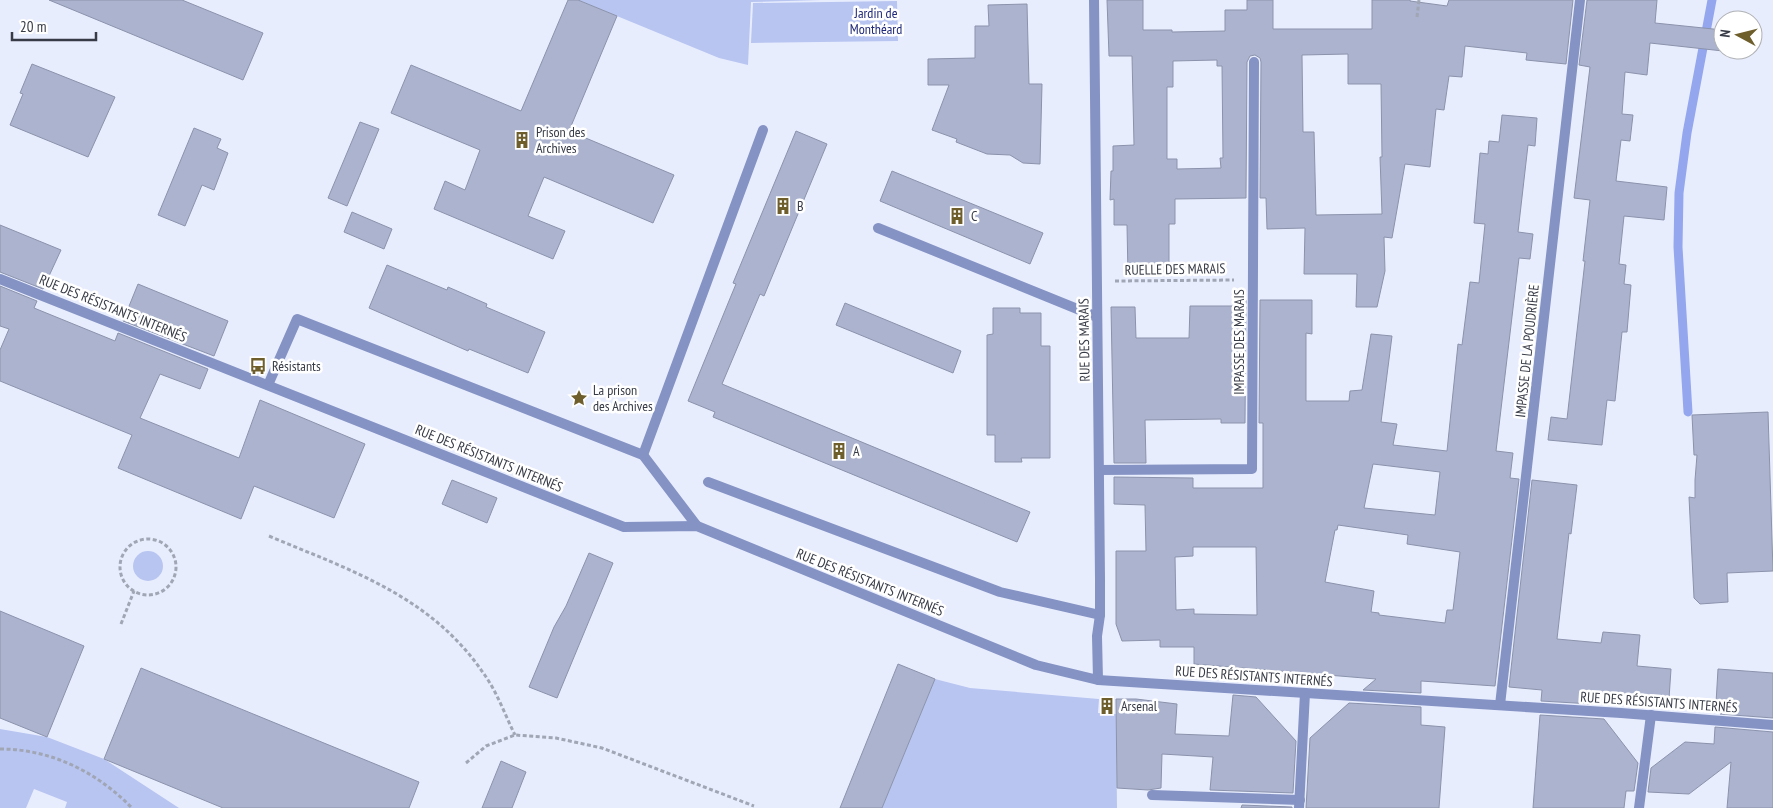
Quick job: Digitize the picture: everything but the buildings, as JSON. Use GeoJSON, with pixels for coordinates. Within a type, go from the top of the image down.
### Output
{"type":"FeatureCollection","features":[{"type":"Feature","properties":{"kind":"street","name":"RUE DES MARAIS"},"geometry":{"type":"LineString","coordinates":[[1094,0],[1100,615],[1097,636],[1098,680]]}},
{"type":"Feature","properties":{"kind":"street","name":"IMPASSE DE LA POUDRIÈRE"},"geometry":{"type":"LineString","coordinates":[[1500,705],[1580,0]]}},
{"type":"Feature","properties":{"kind":"street","name":"IMPASSE DES MARAIS"},"geometry":{"type":"LineString","coordinates":[[1099,470],[1252,469],[1254,62]]}},
{"type":"Feature","properties":{"kind":"street"},"geometry":{"type":"LineString","coordinates":[[643,455],[763,130]]}},
{"type":"Feature","properties":{"kind":"street"},"geometry":{"type":"LineString","coordinates":[[878,228],[1097,316]]}},
{"type":"Feature","properties":{"kind":"street","name":"RUE DES RÉSISTANTS INTERNÉS"},"geometry":{"type":"LineString","coordinates":[[0,279],[624,527],[697,526],[1036,665],[1098,680],[1651,715],[1773,725]]}},
{"type":"Feature","properties":{"kind":"street"},"geometry":{"type":"LineString","coordinates":[[268,385],[297,319],[643,455],[697,526]]}},
{"type":"Feature","properties":{"kind":"street"},"geometry":{"type":"LineString","coordinates":[[708,482],[1000,592],[1100,615]]}},
{"type":"Feature","properties":{"kind":"street"},"geometry":{"type":"LineString","coordinates":[[1152,795],[1299,804],[1305,692]]}},
{"type":"Feature","properties":{"kind":"street"},"geometry":{"type":"LineString","coordinates":[[1639,808],[1651,715]]}},
{"type":"Feature","properties":{"kind":"path"},"geometry":{"type":"LineString","coordinates":[[1417,16],[1419,0]]}},
{"type":"Feature","properties":{"kind":"path","name":"RUELLE DES MARAIS"},"geometry":{"type":"LineString","coordinates":[[1097,282],[1253,280]]}},
{"type":"Feature","properties":{"kind":"path"},"geometry":{"type":"LineString","coordinates":[[269,536],[379,583],[424,611],[457,639],[485,675],[515,735]]}},
{"type":"Feature","properties":{"kind":"path"},"geometry":{"type":"LineString","coordinates":[[140,540],[158,540],[172,552],[176,570],[173,579],[160,592],[142,594],[134,591],[126,584],[122,576],[121,558],[132,544],[140,540]]}},
{"type":"Feature","properties":{"kind":"path"},"geometry":{"type":"LineString","coordinates":[[121,624],[134,591]]}},
{"type":"Feature","properties":{"kind":"path"},"geometry":{"type":"LineString","coordinates":[[466,764],[486,746],[515,735],[556,738],[602,748],[754,806]]}},
{"type":"Feature","properties":{"kind":"path"},"geometry":{"type":"LineString","coordinates":[[0,750],[38,752],[61,760],[91,774],[132,808]]}},
{"type":"Feature","properties":{"kind":"green space"},"geometry":{"type":"Polygon","coordinates":[[[578,0],[821,0],[751,2],[748,65],[719,58],[578,0]]]}},
{"type":"Feature","properties":{"kind":"green space","name":"Jardin de Monthéard"},"geometry":{"type":"Polygon","coordinates":[[[897,1],[898,41],[751,43],[753,3],[897,1]]]}},
{"type":"Feature","properties":{"kind":"green space"},"geometry":{"type":"Polygon","coordinates":[[[148,551],[159,555],[163,566],[159,577],[148,581],[137,577],[133,566],[137,555],[148,551]]]}},
{"type":"Feature","properties":{"kind":"green space"},"geometry":{"type":"Polygon","coordinates":[[[935,679],[970,688],[1099,699],[1098,713],[1116,714],[1117,808],[882,808],[935,679]]]}},
{"type":"Feature","properties":{"kind":"green space"},"geometry":{"type":"Polygon","coordinates":[[[0,729],[47,737],[104,759],[179,808],[65,808],[67,802],[34,789],[26,808],[0,808],[0,729]]]}},
{"type":"Feature","properties":{"kind":"waterway"},"geometry":{"type":"LineString","coordinates":[[1688,412],[1678,247],[1679,193],[1687,133],[1712,0]]}},
{"type":"Feature","properties":{"kind":"place","name":"Prison des Archives"},"geometry":{"type":"Point","coordinates":[522,140]}},
{"type":"Feature","properties":{"kind":"place","name":"B"},"geometry":{"type":"Point","coordinates":[783,206]}},
{"type":"Feature","properties":{"kind":"place","name":"C"},"geometry":{"type":"Point","coordinates":[957,216]}},
{"type":"Feature","properties":{"kind":"place","name":"Résistants"},"geometry":{"type":"Point","coordinates":[258,366]}},
{"type":"Feature","properties":{"kind":"place","name":"La prison des Archives"},"geometry":{"type":"Point","coordinates":[579,398]}},
{"type":"Feature","properties":{"kind":"place","name":"A"},"geometry":{"type":"Point","coordinates":[839,451]}},
{"type":"Feature","properties":{"kind":"place","name":"Arsenal"},"geometry":{"type":"Point","coordinates":[1107,706]}}]}
